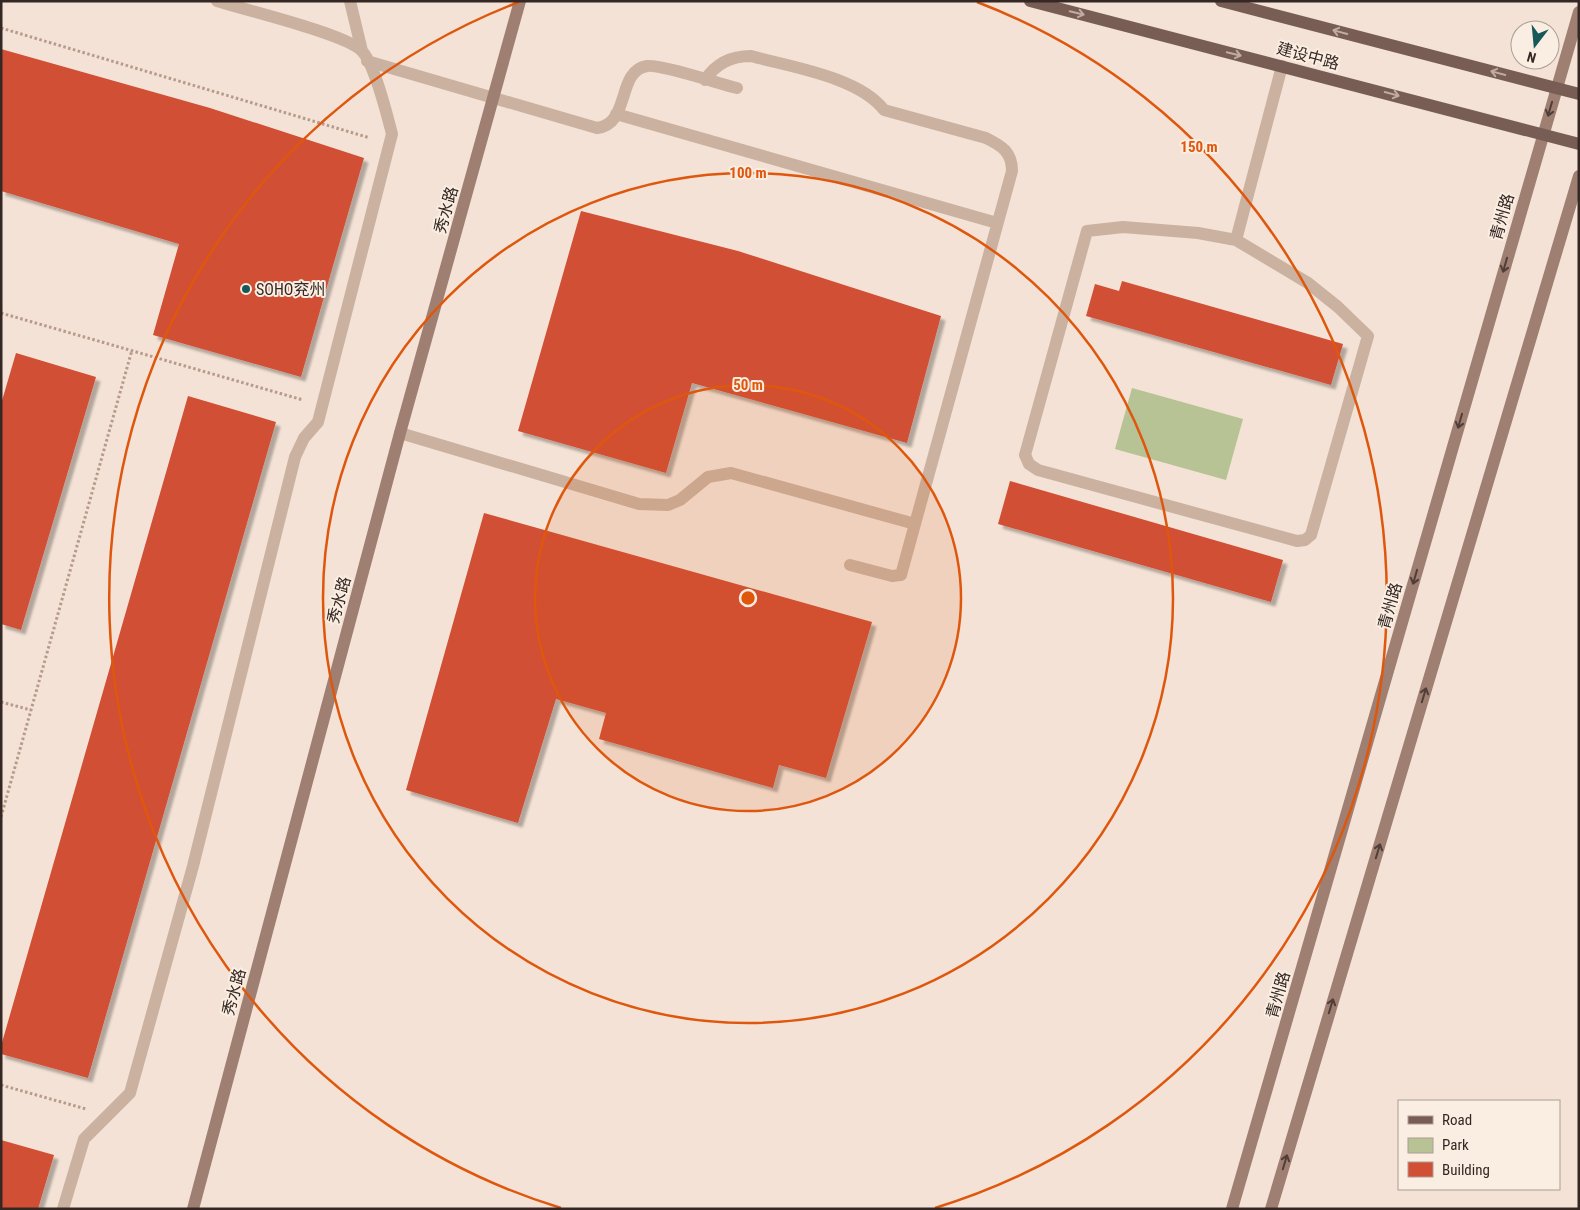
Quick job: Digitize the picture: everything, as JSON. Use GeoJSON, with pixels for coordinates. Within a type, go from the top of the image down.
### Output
{"type":"FeatureCollection","features":[{"type":"Feature","properties":{"kind":"main road","name":"建设中路"},"geometry":{"type":"LineString","coordinates":[[1030,1],[1579,144]]}},
{"type":"Feature","properties":{"kind":"main road","name":"建设中路"},"geometry":{"type":"LineString","coordinates":[[1221,1],[1579,94]]}},
{"type":"Feature","properties":{"kind":"street","name":"秀水路"},"geometry":{"type":"LineString","coordinates":[[192,1209],[400,433],[520,1]]}},
{"type":"Feature","properties":{"kind":"street","name":"青州路"},"geometry":{"type":"LineString","coordinates":[[1232,1209],[1579,12]]}},
{"type":"Feature","properties":{"kind":"street"},"geometry":{"type":"LineString","coordinates":[[1271,1209],[1579,176]]}},
{"type":"Feature","properties":{"kind":"lane"},"geometry":{"type":"LineString","coordinates":[[217,1],[339,38],[364,56],[596,128],[606,126],[613,121],[630,80],[637,70],[647,66],[660,67],[737,88]]}},
{"type":"Feature","properties":{"kind":"lane"},"geometry":{"type":"LineString","coordinates":[[62,1209],[84,1139],[130,1093],[193,866],[295,457],[304,438],[318,422],[392,134],[381,94],[364,56],[350,1]]}},
{"type":"Feature","properties":{"kind":"lane"},"geometry":{"type":"LineString","coordinates":[[705,80],[712,68],[724,61],[742,56],[752,56],[848,83],[864,90],[876,99],[884,110],[986,138],[1002,146],[1008,152],[1012,171],[996,223],[901,575],[892,576],[850,565]]}},
{"type":"Feature","properties":{"kind":"lane"},"geometry":{"type":"LineString","coordinates":[[1236,240],[1282,66]]}},
{"type":"Feature","properties":{"kind":"lane"},"geometry":{"type":"LineString","coordinates":[[616,114],[996,223]]}},
{"type":"Feature","properties":{"kind":"lane"},"geometry":{"type":"LineString","coordinates":[[1122,227],[1158,229],[1198,233],[1236,240],[1308,283],[1338,307],[1368,336],[1311,535],[1305,540],[1297,541],[1038,470],[1029,464],[1025,455],[1088,230],[1122,227]]}},
{"type":"Feature","properties":{"kind":"lane"},"geometry":{"type":"LineString","coordinates":[[400,433],[639,504],[668,505],[680,500],[708,477],[731,473],[915,524]]}},
{"type":"Feature","properties":{"kind":"path"},"geometry":{"type":"LineString","coordinates":[[1,28],[389,144]]}},
{"type":"Feature","properties":{"kind":"path"},"geometry":{"type":"LineString","coordinates":[[1,313],[322,406]]}},
{"type":"Feature","properties":{"kind":"path"},"geometry":{"type":"LineString","coordinates":[[1,817],[132,350]]}},
{"type":"Feature","properties":{"kind":"path"},"geometry":{"type":"LineString","coordinates":[[1,702],[31,710]]}},
{"type":"Feature","properties":{"kind":"path"},"geometry":{"type":"LineString","coordinates":[[1,1085],[108,1115]]}},
{"type":"Feature","properties":{"kind":"green space"},"geometry":{"type":"Polygon","coordinates":[[[1132,388],[1243,419],[1226,480],[1115,449],[1132,388]]]}},
{"type":"Feature","properties":{"kind":"building"},"geometry":{"type":"Polygon","coordinates":[[[1,49],[210,108],[364,158],[301,377],[153,335],[179,244],[1,191],[1,49]]]}},
{"type":"Feature","properties":{"kind":"building"},"geometry":{"type":"Polygon","coordinates":[[[581,211],[738,251],[941,316],[907,443],[692,383],[666,473],[518,431],[581,211]]]}},
{"type":"Feature","properties":{"kind":"building"},"geometry":{"type":"Polygon","coordinates":[[[1122,281],[1343,344],[1331,385],[1086,316],[1095,284],[1119,291],[1122,281]]]}},
{"type":"Feature","properties":{"kind":"building"},"geometry":{"type":"Polygon","coordinates":[[[16,353],[96,377],[21,630],[1,624],[1,404],[16,353]]]}},
{"type":"Feature","properties":{"kind":"building"},"geometry":{"type":"Polygon","coordinates":[[[188,396],[276,422],[88,1078],[1,1054],[1,1046],[188,396]]]}},
{"type":"Feature","properties":{"kind":"building"},"geometry":{"type":"Polygon","coordinates":[[[1010,481],[1283,560],[1271,602],[998,524],[1010,481]]]}},
{"type":"Feature","properties":{"kind":"building"},"geometry":{"type":"Polygon","coordinates":[[[484,513],[872,622],[826,778],[779,765],[773,788],[599,739],[606,713],[556,699],[518,823],[406,790],[484,513]]]}},
{"type":"Feature","properties":{"kind":"building"},"geometry":{"type":"Polygon","coordinates":[[[1,1140],[54,1155],[38,1209],[1,1209],[1,1140]]]}},
{"type":"Feature","properties":{"kind":"place","name":"SOHO兖州"},"geometry":{"type":"Point","coordinates":[246,289]}}]}
